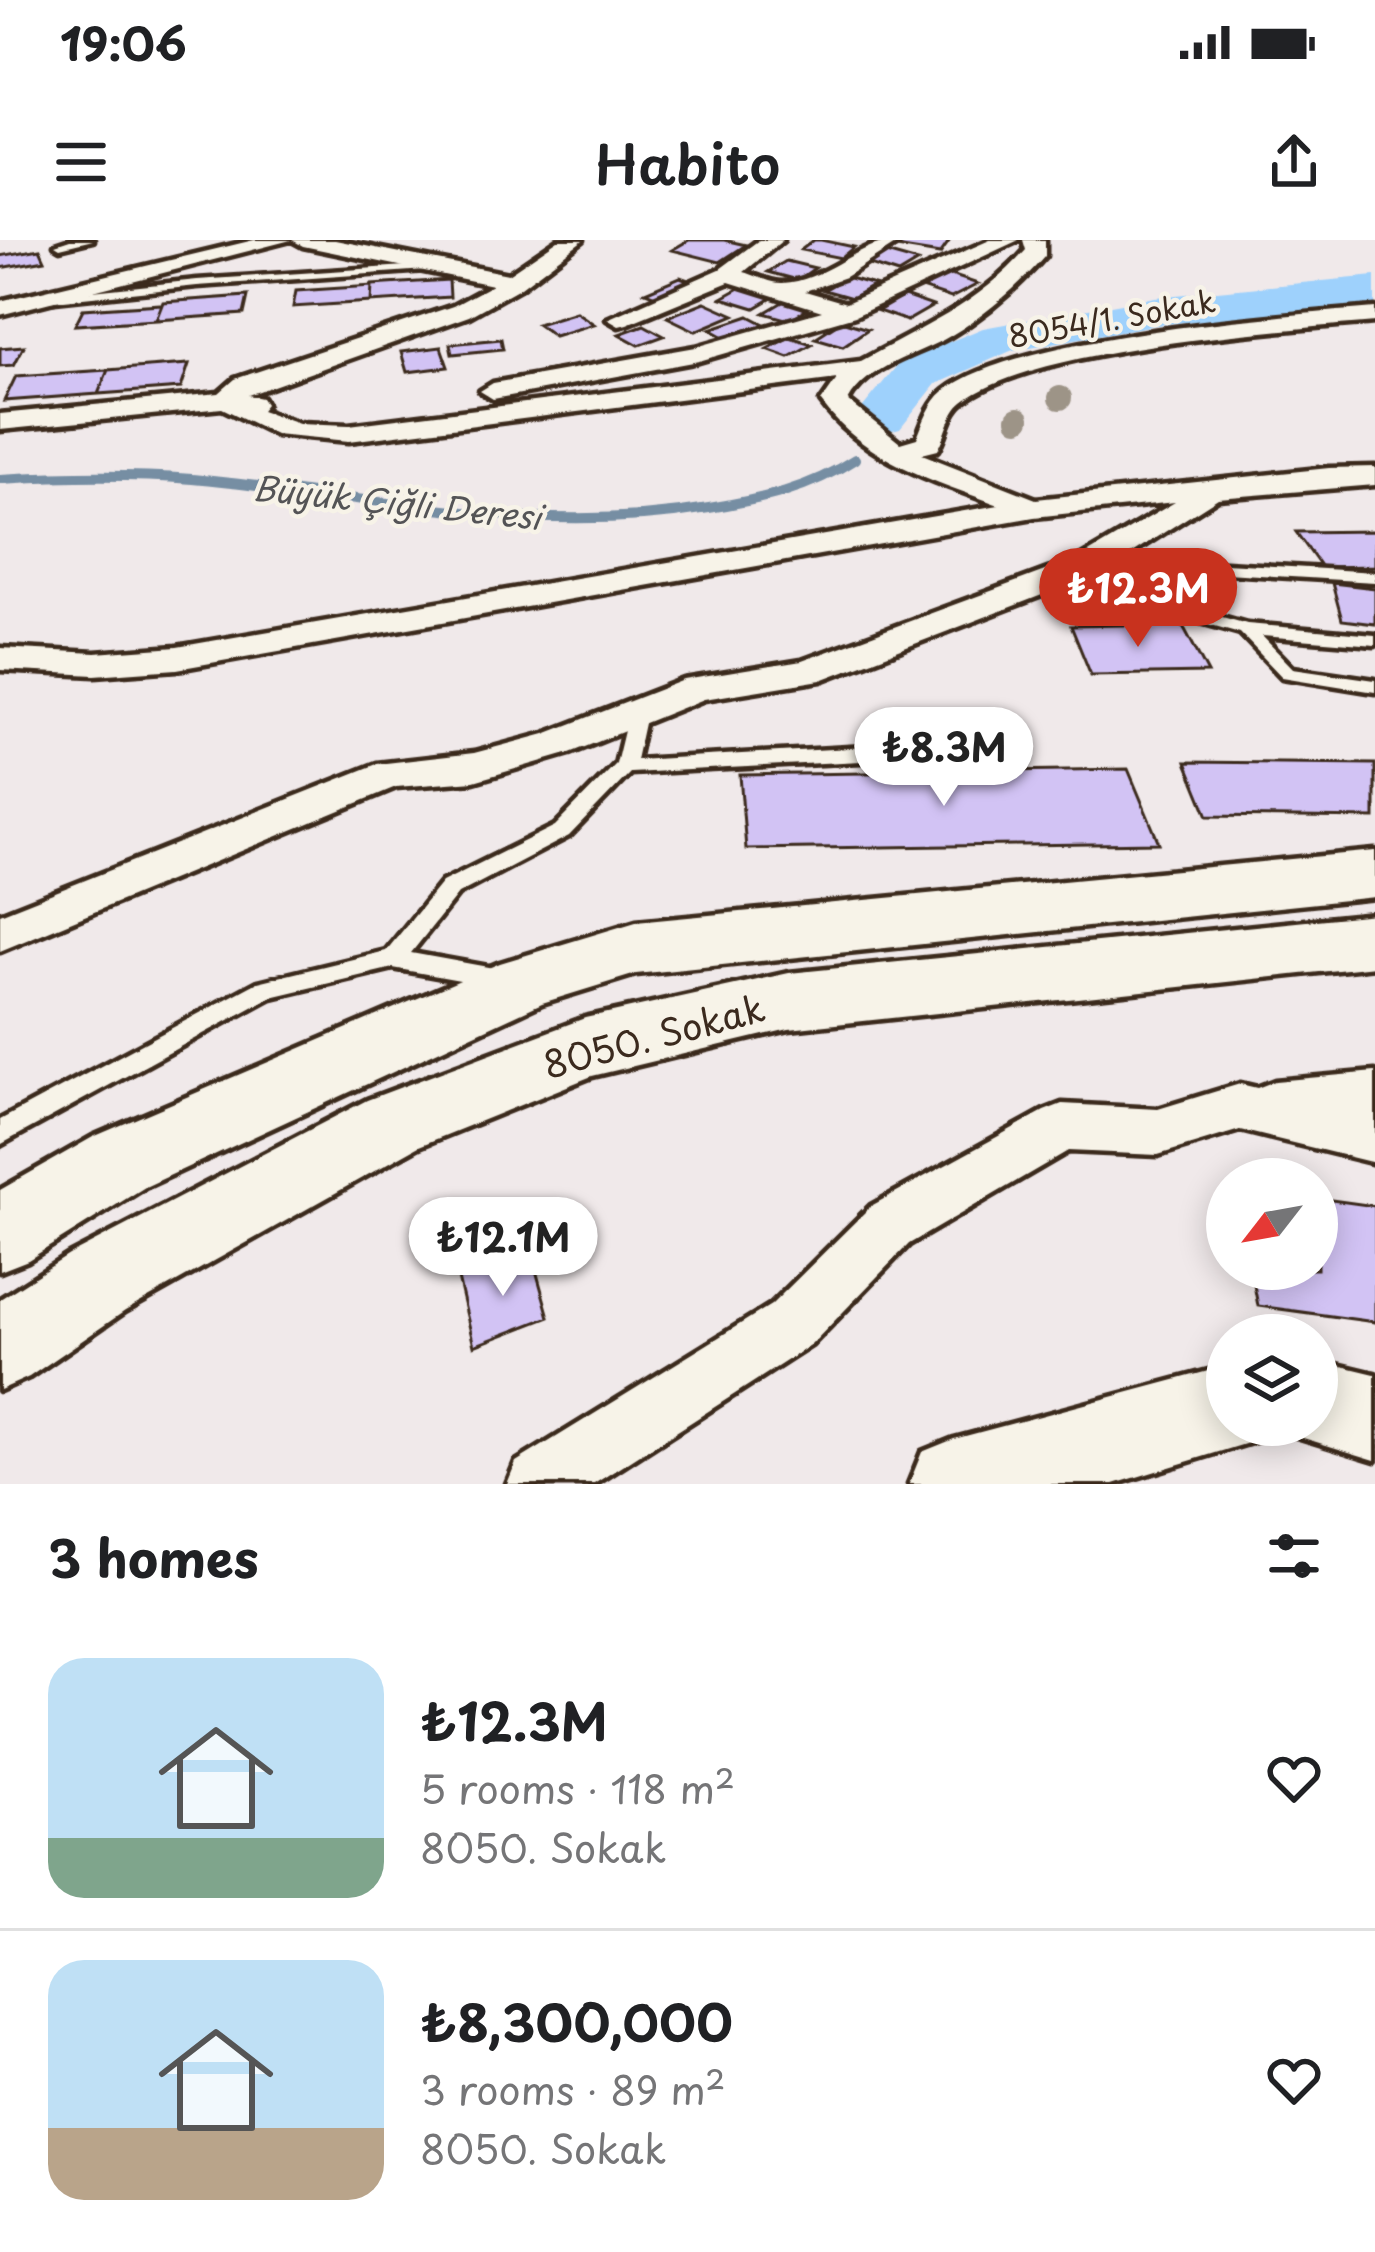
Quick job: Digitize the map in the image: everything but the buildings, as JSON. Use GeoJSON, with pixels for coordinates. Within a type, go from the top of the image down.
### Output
{"type":"FeatureCollection","features":[{"type":"Feature","properties":{"kind":"street"},"geometry":{"type":"LineString","coordinates":[[62,256],[208,240]]}},
{"type":"Feature","properties":{"kind":"street"},"geometry":{"type":"LineString","coordinates":[[0,308],[280,240]]}},
{"type":"Feature","properties":{"kind":"street"},"geometry":{"type":"LineString","coordinates":[[304,240],[513,282]]}},
{"type":"Feature","properties":{"kind":"street"},"geometry":{"type":"LineString","coordinates":[[227,400],[244,385],[460,310],[513,282],[572,240]]}},
{"type":"Feature","properties":{"kind":"street"},"geometry":{"type":"LineString","coordinates":[[619,319],[728,274],[772,240]]}},
{"type":"Feature","properties":{"kind":"street"},"geometry":{"type":"LineString","coordinates":[[785,290],[837,272],[892,240]]}},
{"type":"Feature","properties":{"kind":"street"},"geometry":{"type":"LineString","coordinates":[[0,422],[227,400],[330,412],[417,405],[700,354],[847,311],[1008,240]]}},
{"type":"Feature","properties":{"kind":"street"},"geometry":{"type":"LineString","coordinates":[[1034,240],[1037,251],[1013,280],[942,330],[871,367],[839,389],[834,402],[854,423],[896,452],[1034,508]]}},
{"type":"Feature","properties":{"kind":"street"},"geometry":{"type":"LineString","coordinates":[[728,274],[847,311]]}},
{"type":"Feature","properties":{"kind":"street","name":"8054/1. Sokak"},"geometry":{"type":"LineString","coordinates":[[896,452],[928,444],[949,399],[979,381],[1040,362],[1375,315]]}},
{"type":"Feature","properties":{"kind":"street"},"geometry":{"type":"LineString","coordinates":[[227,400],[255,422],[304,434],[349,434],[871,367]]}},
{"type":"Feature","properties":{"kind":"street"},"geometry":{"type":"LineString","coordinates":[[0,659],[95,664],[177,658],[1034,508],[1375,476]]}},
{"type":"Feature","properties":{"kind":"street"},"geometry":{"type":"LineString","coordinates":[[0,933],[391,774],[474,767],[637,714],[697,688],[808,672],[1091,565],[1214,491]]}},
{"type":"Feature","properties":{"kind":"street","name":"8050. Sokak"},"geometry":{"type":"LineString","coordinates":[[0,1232],[119,1162],[523,982],[636,948],[1375,874]]}},
{"type":"Feature","properties":{"kind":"street","name":"8050. Sokak"},"geometry":{"type":"LineString","coordinates":[[0,1348],[97,1283],[393,1123],[585,1048],[789,1000],[1375,940]]}},
{"type":"Feature","properties":{"kind":"street"},"geometry":{"type":"LineString","coordinates":[[538,1484],[791,1324],[890,1226],[1062,1127],[1158,1132],[1240,1107],[1375,1094]]}},
{"type":"Feature","properties":{"kind":"street"},"geometry":{"type":"LineString","coordinates":[[1240,1107],[1375,1138]]}},
{"type":"Feature","properties":{"kind":"street"},"geometry":{"type":"LineString","coordinates":[[1338,1408],[1375,1417]]}},
{"type":"Feature","properties":{"kind":"street"},"geometry":{"type":"LineString","coordinates":[[954,1484],[1206,1415]]}},
{"type":"Feature","properties":{"kind":"lane"},"geometry":{"type":"LineString","coordinates":[[62,256],[88,240]]}},
{"type":"Feature","properties":{"kind":"lane"},"geometry":{"type":"LineString","coordinates":[[26,302],[197,283],[436,267]]}},
{"type":"Feature","properties":{"kind":"lane"},"geometry":{"type":"LineString","coordinates":[[1091,565],[1141,573],[1225,568],[1375,577]]}},
{"type":"Feature","properties":{"kind":"lane"},"geometry":{"type":"LineString","coordinates":[[1091,565],[1163,606],[1246,629],[1375,640]]}},
{"type":"Feature","properties":{"kind":"lane"},"geometry":{"type":"LineString","coordinates":[[1246,629],[1288,673],[1375,686]]}},
{"type":"Feature","properties":{"kind":"lane"},"geometry":{"type":"LineString","coordinates":[[393,959],[450,889],[562,831],[625,766],[637,714]]}},
{"type":"Feature","properties":{"kind":"lane"},"geometry":{"type":"LineString","coordinates":[[625,766],[920,751]]}},
{"type":"Feature","properties":{"kind":"lane"},"geometry":{"type":"LineString","coordinates":[[0,1132],[266,989],[393,959],[523,982]]}},
{"type":"Feature","properties":{"kind":"waterway","name":"Büyük Çiğli Deresi"},"geometry":{"type":"LineString","coordinates":[[881,418],[918,373],[1000,338],[1155,311],[1375,290]]}},
{"type":"Feature","properties":{"kind":"waterway","name":"Büyük Çiğli Deresi"},"geometry":{"type":"LineString","coordinates":[[0,479],[192,479],[450,511],[577,518],[642,516],[748,501],[803,485],[855,459]]}}]}
